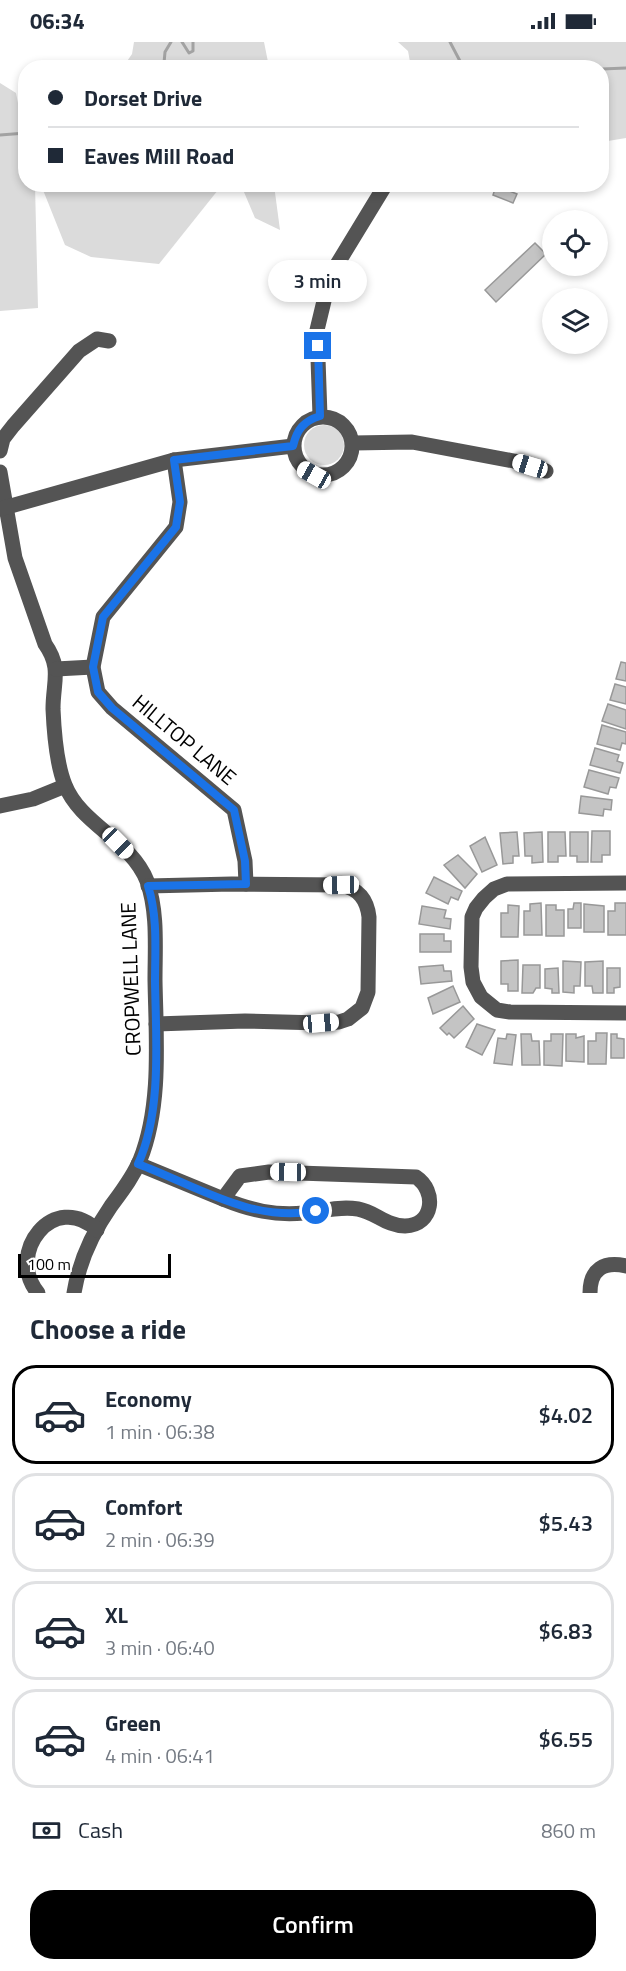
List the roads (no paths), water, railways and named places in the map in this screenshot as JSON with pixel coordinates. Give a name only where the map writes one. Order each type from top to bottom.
[{"type":"street","points":[[320,416],[317,330],[330,276],[381,192]]},
{"type":"street","points":[[0,451],[7,432],[79,351],[97,339],[109,341]]},
{"type":"street","points":[[320,416],[335,419],[347,429],[353,443],[346,465],[338,472],[327,476],[314,475],[303,468],[296,458],[293,446],[295,435],[301,426],[310,419],[320,416]]},
{"type":"street","points":[[353,443],[412,442],[514,461],[546,471]]},
{"type":"street","points":[[2,509],[174,460],[293,446]]},
{"type":"street","name":"HILLTOP LANE","points":[[174,460],[180,502],[176,527],[103,617],[93,667],[98,692],[112,708],[234,810],[245,861],[246,884]]},
{"type":"street","name":"CROPWELL LANE","points":[[0,472],[2,509],[18,568],[45,644],[53,655],[56,669],[53,709],[58,757],[65,786],[83,811],[129,854],[142,873],[148,886],[155,925],[156,1024],[152,1106],[145,1147],[138,1164],[97,1230],[83,1260],[74,1293]]},
{"type":"street","points":[[56,669],[93,667]]},
{"type":"street","points":[[0,806],[33,799],[65,786]]},
{"type":"street","points":[[626,883],[507,884],[494,889],[476,908],[472,917],[471,966],[473,982],[481,997],[497,1010],[524,1013],[626,1013]]},
{"type":"street","points":[[148,886],[341,885],[355,889],[361,894],[368,908],[369,917],[368,992],[362,1008],[348,1019],[321,1023],[245,1021],[156,1024]]},
{"type":"street","points":[[138,1164],[223,1199],[262,1212],[283,1214],[338,1208],[360,1209],[389,1223],[406,1226],[422,1219],[428,1212],[430,1204],[428,1188],[416,1177],[319,1173],[269,1172],[240,1176],[223,1199]]},
{"type":"street","points":[[38,1293],[27,1270],[30,1246],[38,1232],[51,1222],[66,1218],[85,1221],[97,1230]]},
{"type":"street","points":[[590,1293],[597,1270],[612,1263],[626,1266]]},
{"type":"waterway","points":[[164,60],[165,52],[171,42]]},
{"type":"waterway","points":[[182,42],[189,53],[193,51],[193,42]]},
{"type":"waterway","points":[[450,42],[459,60]]},
{"type":"waterway","points":[[609,69],[626,68]]},
{"type":"waterway","points":[[0,135],[18,134]]}]
